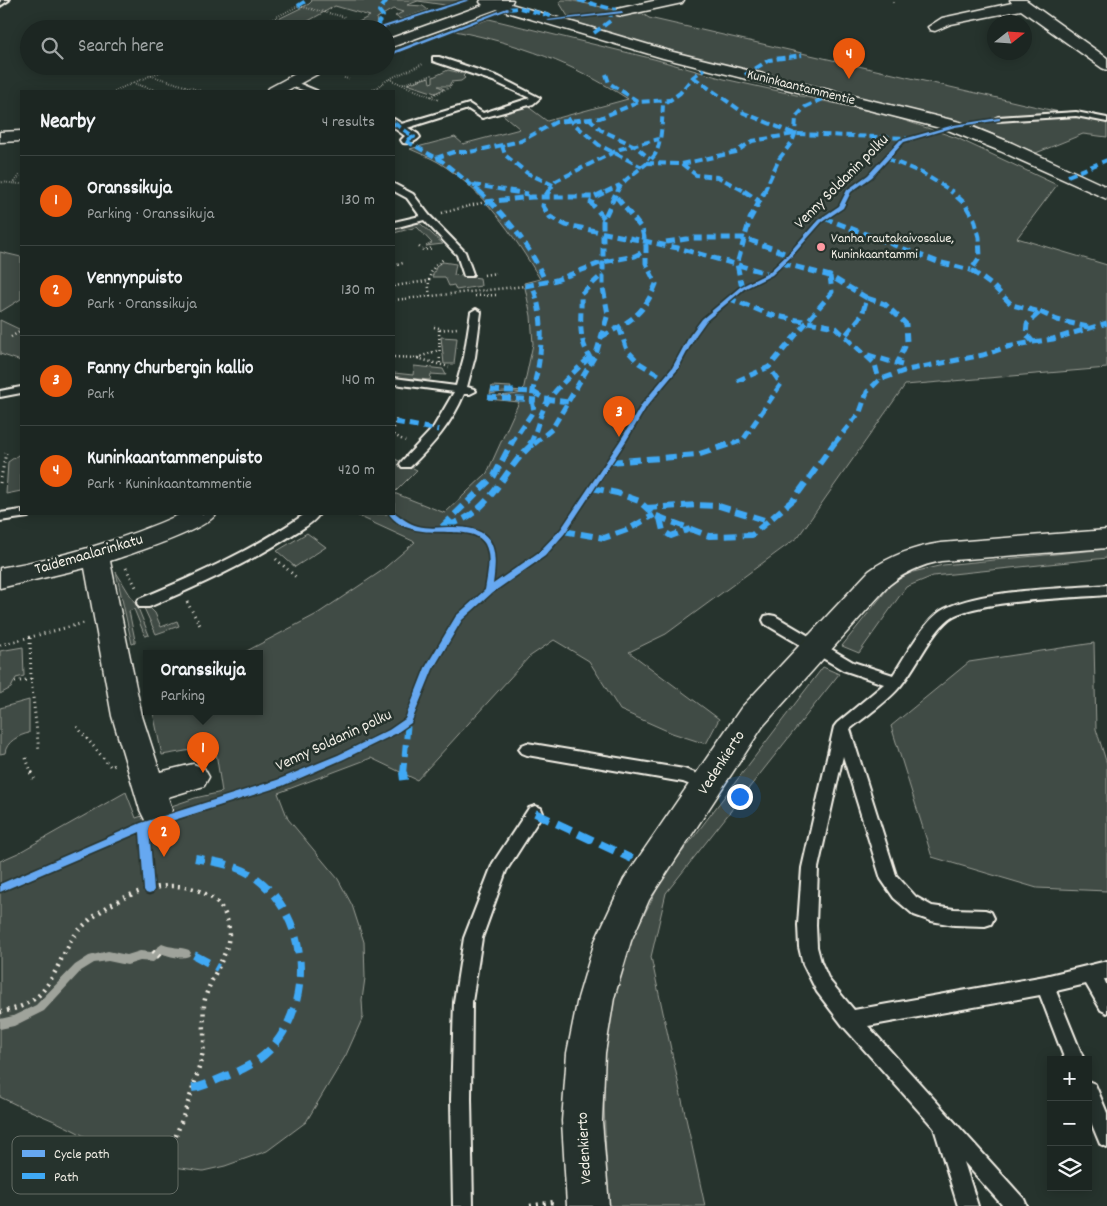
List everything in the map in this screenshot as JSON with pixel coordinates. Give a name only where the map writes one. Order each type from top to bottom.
[{"type":"street","points":[[622,12],[677,0]]},
{"type":"street","points":[[395,33],[497,2]]},
{"type":"street","points":[[395,42],[497,2]]},
{"type":"street","name":"Kuninkaantammentie","points":[[497,2],[668,55],[954,126],[1006,146],[1107,194]]},
{"type":"street","points":[[935,27],[947,22],[1020,3],[1107,66]]},
{"type":"street","points":[[301,88],[313,75]]},
{"type":"street","points":[[284,90],[301,88],[342,77]]},
{"type":"street","points":[[397,125],[414,137],[407,140]]},
{"type":"street","points":[[0,137],[20,136]]},
{"type":"street","points":[[0,143],[20,142]]},
{"type":"street","name":"Taidemaalarinkatu","points":[[0,578],[96,557],[136,543],[201,515]]},
{"type":"street","name":"Vedenkierto","points":[[576,1203],[586,1053],[596,998],[613,941],[636,890],[752,717],[879,578],[896,565],[917,556],[941,552],[1107,539]]},
{"type":"street","points":[[96,557],[127,716],[154,799],[193,777]]},
{"type":"lane","points":[[0,4],[6,0]]},
{"type":"lane","points":[[397,125],[469,106],[482,116],[530,102],[536,98],[496,79],[436,59]]},
{"type":"lane","points":[[998,119],[1076,114],[1107,120]]},
{"type":"lane","points":[[395,188],[410,196],[426,217],[462,254],[468,274]]},
{"type":"lane","points":[[395,225],[426,217]]},
{"type":"lane","points":[[406,464],[424,449],[466,391],[467,369],[476,312]]},
{"type":"lane","points":[[395,381],[466,391]]},
{"type":"lane","points":[[0,394],[20,390]]},
{"type":"lane","points":[[0,517],[20,514]]},
{"type":"lane","points":[[144,603],[179,589],[263,546],[312,515]]},
{"type":"lane","points":[[1017,1206],[850,1020],[823,986],[812,964],[807,925],[810,868],[842,727],[896,682],[932,629],[945,615],[964,606],[990,600],[1107,590]]},
{"type":"lane","points":[[770,620],[848,666],[896,682]]},
{"type":"lane","points":[[842,727],[889,878],[901,895],[916,908],[933,915],[986,918]]},
{"type":"lane","points":[[527,749],[684,776],[708,785]]},
{"type":"lane","points":[[463,1206],[461,1099],[463,1002],[473,938],[499,868],[535,813]]},
{"type":"lane","points":[[850,1020],[1045,985],[1099,972],[1107,1004]]},
{"type":"lane","points":[[1045,985],[1073,1056]]},
{"type":"lane","points":[[1092,1101],[1107,1137]]},
{"type":"lane","points":[[941,1121],[968,1206]]},
{"type":"path","points":[[271,20],[298,6],[345,17]]},
{"type":"path","points":[[372,90],[389,79],[436,59]]},
{"type":"path","points":[[116,90],[149,75],[198,90]]},
{"type":"path","points":[[342,77],[347,75]]},
{"type":"path","points":[[403,84],[422,77],[439,75]]},
{"type":"path","points":[[389,79],[458,109]]},
{"type":"path","points":[[431,96],[450,87],[452,82]]},
{"type":"path","points":[[132,83],[155,90]]},
{"type":"path","points":[[14,183],[20,175]]},
{"type":"path","points":[[0,182],[20,184]]},
{"type":"path","points":[[426,217],[486,202]]},
{"type":"path","points":[[430,296],[427,281],[436,264],[444,259],[462,254]]},
{"type":"path","points":[[395,266],[403,263]]},
{"type":"path","points":[[395,286],[427,281]]},
{"type":"path","points":[[395,300],[525,286]]},
{"type":"path","points":[[475,296],[497,295]]},
{"type":"path","points":[[434,327],[439,328],[439,330],[475,326]]},
{"type":"path","points":[[439,330],[440,366]]},
{"type":"path","points":[[8,336],[20,332]]},
{"type":"path","points":[[8,336],[20,342]]},
{"type":"path","points":[[417,358],[439,350]]},
{"type":"path","points":[[395,356],[417,358],[440,366],[467,369]]},
{"type":"path","points":[[395,425],[397,418]]},
{"type":"path","points":[[0,483],[3,455],[14,448]]},
{"type":"path","points":[[263,546],[297,578]]},
{"type":"path","points":[[126,568],[144,603]]},
{"type":"path","points":[[179,589],[202,626]]},
{"type":"path","points":[[0,645],[108,616]]},
{"type":"path","points":[[30,638],[31,680],[39,751]]},
{"type":"path","points":[[15,682],[31,680]]},
{"type":"path","points":[[77,727],[111,767]]},
{"type":"path","points":[[26,758],[34,779]]},
{"type":"path","points":[[148,881],[149,890]]},
{"type":"path","points":[[0,1012],[17,1008],[39,995],[53,976],[67,946],[93,918],[114,904],[138,893],[168,886],[182,886],[212,897],[225,913],[229,923],[231,939],[222,963],[210,984],[206,998],[202,1016],[204,1045],[202,1056],[175,1136]]},
{"type":"path","points":[[153,951],[160,957]]},
{"type":"path","points":[[530,1206],[576,1203]]},
{"type":"shaded area","points":[[463,0],[445,5],[418,1],[407,5],[423,6],[428,10],[401,19],[395,16],[403,12],[393,9],[377,20],[362,20],[370,16],[335,6],[310,20],[276,20],[312,1]]},
{"type":"shaded area","points":[[570,0],[633,14],[643,14],[649,18],[1107,123],[1107,137],[1083,134],[1036,153],[972,125],[727,66],[572,23],[559,2]]},
{"type":"shaded area","points":[[489,19],[654,59],[724,79],[891,116],[957,138],[1057,185],[1017,238],[1107,265],[1107,368],[905,385],[798,537],[666,634],[629,652],[719,719],[706,744],[672,733],[620,710],[589,661],[554,640],[529,657],[417,780],[371,758],[278,793],[288,819],[338,879],[352,905],[364,942],[363,1017],[346,1055],[306,1122],[267,1151],[225,1166],[203,1171],[178,1168],[178,1136],[84,1136],[0,1097],[0,861],[18,853],[126,792],[136,818],[195,798],[222,792],[215,746],[162,755],[154,715],[263,715],[263,650],[249,650],[317,614],[380,572],[415,542],[356,515],[395,515],[395,493],[445,513],[487,473],[519,402],[488,399],[489,397],[522,393],[490,394],[492,386],[511,387],[510,390],[523,391],[533,344],[531,316],[524,283],[540,279],[496,214],[469,185],[438,162],[410,149],[455,137],[463,144],[520,129],[501,113],[527,106],[547,121],[628,99],[587,75],[545,56],[502,42],[455,31]]},
{"type":"shaded area","points":[[448,70],[465,74],[463,76],[465,78],[461,81],[451,82],[449,86],[438,86],[444,89],[435,93],[407,84],[429,77],[430,83],[433,82],[433,77]]},
{"type":"shaded area","points":[[415,223],[421,224],[443,244],[426,246],[432,243],[417,227],[395,233],[395,228]]},
{"type":"shaded area","points":[[0,252],[20,257],[20,300],[0,312]]},
{"type":"shaded area","points":[[443,262],[456,264],[454,275],[480,278],[481,286],[456,290],[454,285],[449,286],[445,277],[432,277],[437,265]]},
{"type":"shaded area","points":[[0,320],[20,330],[20,361],[0,354]]},
{"type":"shaded area","points":[[441,337],[457,338],[454,364],[444,364]]},
{"type":"shaded area","points":[[414,366],[443,369],[446,375],[431,374],[430,380],[395,377],[395,373],[413,375]]},
{"type":"shaded area","points":[[20,454],[20,491],[6,494],[8,462]]},
{"type":"shaded area","points":[[395,459],[417,470],[395,490]]},
{"type":"shaded area","points":[[307,533],[326,547],[295,567],[277,551]]},
{"type":"shaded area","points":[[1107,549],[1107,558],[933,576],[906,587],[859,653],[842,646],[889,587],[899,578],[913,572],[943,565]]},
{"type":"shaded area","points":[[116,572],[138,608],[149,635],[145,636],[134,609],[129,611],[135,640],[135,643],[132,644]]},
{"type":"shaded area","points":[[149,607],[155,613],[161,627],[177,621],[179,626],[156,634],[144,608]]},
{"type":"shaded area","points":[[1094,643],[1096,729],[1107,764],[1107,891],[1037,888],[932,857],[891,726],[969,662]]},
{"type":"shaded area","points":[[23,647],[24,676],[16,678],[11,688],[0,694],[0,651]]},
{"type":"shaded area","points":[[823,667],[839,674],[666,893],[651,957],[705,1206],[608,1206],[603,1080],[605,1034],[613,996],[629,944],[664,876]]},
{"type":"shaded area","points":[[29,700],[29,733],[21,735],[14,740],[8,746],[5,753],[0,754],[0,708]]},
{"type":"waterway","points":[[0,1024],[14,1021],[40,1008],[78,968],[92,959],[108,956],[127,960],[140,956],[153,957],[162,949],[170,952],[186,953]]},
{"type":"marked path","points":[[298,6],[307,0]]},
{"type":"marked path","points":[[380,20],[383,16],[379,11],[387,0]]},
{"type":"marked path","points":[[578,0],[616,10]]},
{"type":"marked path","points":[[508,9],[520,8],[554,17]]},
{"type":"marked path","points":[[594,33],[610,21],[611,13]]},
{"type":"marked path","points":[[745,75],[769,60],[802,55]]},
{"type":"marked path","points":[[447,525],[461,522],[494,494],[524,451],[552,429],[596,354],[608,314],[603,288],[603,221],[620,185],[655,155],[662,128],[663,105],[680,93],[693,77],[704,69]]},
{"type":"marked path","points":[[606,74],[609,83],[639,102]]},
{"type":"marked path","points":[[693,77],[744,113],[795,134],[907,138]]},
{"type":"marked path","points":[[742,288],[737,264],[750,219],[779,159],[792,142],[795,134],[796,117],[805,107],[823,99]]},
{"type":"marked path","points":[[436,158],[454,152],[470,152],[521,141],[556,122],[600,118],[639,102],[670,100]]},
{"type":"marked path","points":[[567,118],[586,136],[599,145],[642,167]]},
{"type":"marked path","points":[[589,118],[601,130],[635,146],[650,159]]},
{"type":"marked path","points":[[395,124],[414,137],[407,140]]},
{"type":"marked path","points":[[682,164],[736,152],[752,141],[794,134]]},
{"type":"marked path","points":[[659,139],[620,149],[556,181],[545,197],[543,206],[550,217],[566,225],[678,248],[770,274]]},
{"type":"marked path","points":[[406,141],[442,161],[488,199],[517,232],[529,249],[546,283]]},
{"type":"marked path","points":[[502,145],[505,155],[527,173],[553,185]]},
{"type":"marked path","points":[[592,488],[617,493],[639,501],[654,515],[709,536],[752,535],[794,499],[824,456],[860,412],[867,392],[879,380],[907,370],[983,355],[1007,347],[1033,342],[1026,334],[1027,324],[1040,312],[1012,305],[993,286],[971,270],[980,257],[979,237],[974,219],[965,204],[953,192],[938,182],[886,158]]},
{"type":"marked path","points":[[1068,176],[1107,160]]},
{"type":"marked path","points":[[646,163],[682,164],[696,175],[718,177],[736,185],[759,201]]},
{"type":"marked path","points":[[473,185],[528,194]]},
{"type":"marked path","points":[[604,218],[591,203],[594,197],[620,185]]},
{"type":"marked path","points":[[601,337],[629,322],[648,303],[656,284],[646,263],[646,246],[642,229],[615,195]]},
{"type":"marked path","points":[[485,202],[532,197],[594,197]]},
{"type":"marked path","points":[[824,218],[938,262],[971,270]]},
{"type":"marked path","points":[[666,242],[693,238],[744,238],[790,255]]},
{"type":"marked path","points":[[525,286],[556,280],[603,262],[635,256],[646,250]]},
{"type":"marked path","points":[[782,263],[830,276],[867,298],[862,315],[845,336]]},
{"type":"marked path","points":[[592,361],[582,343],[580,335],[581,294],[603,274]]},
{"type":"marked path","points":[[737,381],[769,367],[832,292],[830,276]]},
{"type":"marked path","points":[[442,527],[494,476],[511,443],[534,410],[531,401],[535,384],[534,378],[539,363],[541,333],[539,301],[532,285]]},
{"type":"marked path","points":[[728,298],[771,315],[835,327],[875,364],[879,380]]},
{"type":"marked path","points":[[867,298],[885,304],[906,324],[907,342],[897,364]]},
{"type":"marked path","points":[[1040,312],[1057,320],[1088,327]]},
{"type":"marked path","points":[[1033,342],[1053,339],[1107,323]]},
{"type":"marked path","points":[[619,327],[627,350],[639,363],[667,380]]},
{"type":"marked path","points":[[530,444],[538,428],[543,409],[566,380],[593,354]]},
{"type":"marked path","points":[[868,355],[902,365]]},
{"type":"marked path","points":[[610,462],[697,455],[743,440],[781,384],[769,367]]},
{"type":"marked path","points":[[491,390],[533,392],[545,399],[568,402]]},
{"type":"marked path","points":[[488,397],[536,400]]},
{"type":"marked path","points":[[395,422],[439,430]]},
{"type":"marked path","points":[[646,508],[697,505],[719,506],[767,521]]},
{"type":"marked path","points":[[563,531],[604,538],[627,530],[654,515]]},
{"type":"marked path","points":[[660,518],[663,531],[671,536],[690,529]]},
{"type":"marked path","points":[[404,780],[403,771],[408,721]]},
{"type":"marked path","points":[[535,813],[632,859]]},
{"type":"marked path","points":[[192,1088],[201,1087],[248,1067],[274,1045],[289,1022],[297,997],[300,970],[298,943],[290,918],[276,896],[256,878],[242,870],[195,858]]},
{"type":"marked path","points":[[194,955],[218,968]]},
{"type":"cycle path","points":[[395,23],[468,0]]},
{"type":"cycle path","points":[[395,53],[508,9]]},
{"type":"cycle path","points":[[549,20],[622,12]]},
{"type":"cycle path","name":"Venny Soldanin polku","points":[[0,888],[144,826],[279,783],[341,757],[392,732],[408,721],[429,668],[459,618],[489,591],[542,554],[563,531],[623,441],[644,405],[675,369],[693,335],[704,320],[742,288],[770,274],[790,255],[820,221],[841,207],[849,191],[870,176],[902,141],[954,126],[998,119]]},
{"type":"cycle path","points":[[393,515],[416,528],[426,530],[465,530],[482,536],[488,543],[491,553],[492,567],[489,591]]},
{"type":"cycle path","points":[[144,826],[149,890]]},
{"type":"place","name":"Kuninkaantammenpuisto","points":[[849,79]]},
{"type":"place","name":"Vanha rautakaivosalue, Kuninkaantammi","points":[[821,247]]},
{"type":"place","name":"Fanny Churbergin kallio","points":[[619,437]]},
{"type":"place","name":"Oranssikuja","points":[[203,773]]},
{"type":"place","name":"Vennynpuisto","points":[[164,857]]}]
